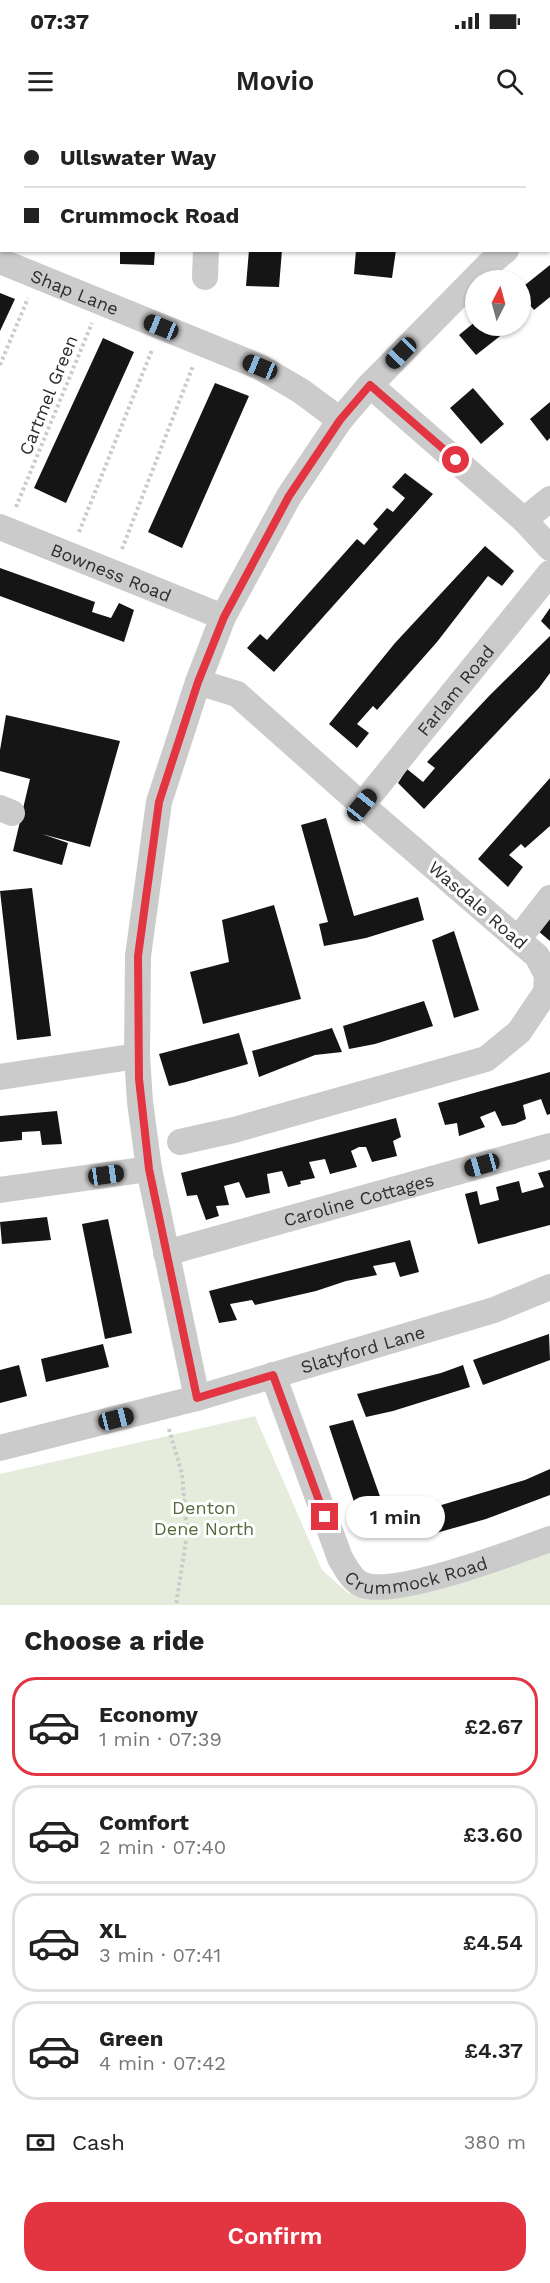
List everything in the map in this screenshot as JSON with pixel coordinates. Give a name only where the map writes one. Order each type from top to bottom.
[{"type":"street","points":[[205,277],[206,252]]},
{"type":"street","points":[[197,1398],[149,1169],[140,1102],[137,1056],[138,956],[159,802],[198,682],[224,617],[289,496],[340,420],[489,255]]},
{"type":"street","name":"Shap Lane","points":[[0,261],[260,367],[301,391],[340,420]]},
{"type":"street","points":[[370,385],[524,519],[550,548]]},
{"type":"street","points":[[524,519],[550,499]]},
{"type":"street","name":"Bowness Road","points":[[3,529],[224,617]]},
{"type":"street","name":"Farlam Road","points":[[362,805],[550,573]]},
{"type":"street","name":"Wasdale Road","points":[[180,1142],[234,1130],[486,1059],[519,1032],[548,992],[547,975],[537,956],[518,939],[237,694],[198,682]]},
{"type":"street","points":[[518,939],[550,898]]},
{"type":"street","points":[[0,1077],[137,1056]]},
{"type":"street","name":"Caroline Cottages","points":[[166,1253],[550,1146]]},
{"type":"street","points":[[0,1190],[149,1169]]},
{"type":"street","name":"Slatyford Lane","points":[[0,1448],[197,1398],[494,1310],[550,1287]]},
{"type":"street","name":"Crummock Road","points":[[273,1375],[340,1558],[349,1573],[362,1585],[379,1588],[398,1586],[502,1557],[550,1539]]},
{"type":"path","points":[[0,365],[37,275]]},
{"type":"path","name":"Cartmel Green","points":[[3,529],[101,303]]},
{"type":"path","points":[[70,555],[161,327]]},
{"type":"path","points":[[113,572],[202,343]]},
{"type":"path","points":[[162,1408],[182,1474],[187,1534],[176,1605]]},
{"type":"green space","name":"Denton Dene North","points":[[255,1416],[322,1570],[348,1593],[392,1599],[506,1566],[550,1550],[550,1605],[0,1605],[0,1474]]},
{"type":"building","points":[[120,252],[155,252],[154,265],[120,264]]},
{"type":"building","points":[[249,252],[282,252],[279,287],[246,286]]},
{"type":"building","points":[[356,252],[396,252],[392,278],[354,274]]},
{"type":"building","points":[[550,265],[550,297],[534,310],[531,306],[531,280]]},
{"type":"building","points":[[0,293],[15,299],[0,331]]},
{"type":"building","points":[[465,330],[465,336],[500,336],[476,355],[459,335]]},
{"type":"building","points":[[103,338],[134,352],[66,503],[34,488]]},
{"type":"building","points":[[215,383],[249,396],[182,548],[148,532]]},
{"type":"building","points":[[473,388],[504,424],[481,444],[450,408]]},
{"type":"building","points":[[550,402],[550,438],[547,441],[530,419]]},
{"type":"building","points":[[405,473],[433,494],[274,672],[247,648],[260,634],[267,640],[357,539],[364,545],[378,529],[373,524],[387,508],[393,512],[405,498],[392,487]]},
{"type":"building","points":[[485,546],[514,571],[502,586],[488,576],[437,642],[377,710],[373,706],[357,724],[369,733],[357,748],[329,724],[395,643]]},
{"type":"building","points":[[0,568],[95,602],[92,612],[111,618],[119,603],[134,610],[124,642],[0,596]]},
{"type":"building","points":[[550,608],[550,630],[541,621]]},
{"type":"building","points":[[550,636],[550,673],[539,688],[424,809],[398,783],[407,769],[423,782],[435,768],[427,762]]},
{"type":"building","points":[[6,715],[120,741],[90,847],[42,834],[68,843],[62,865],[13,851],[30,779],[0,771],[0,750]]},
{"type":"building","points":[[550,778],[550,826],[525,848],[521,844],[509,855],[523,867],[508,887],[478,859]]},
{"type":"building","points":[[326,818],[354,916],[418,897],[424,920],[366,938],[324,946],[319,924],[328,922],[301,825]]},
{"type":"building","points":[[32,888],[51,1036],[17,1040],[0,891]]},
{"type":"building","points":[[274,905],[301,999],[203,1024],[190,972],[229,962],[222,920]]},
{"type":"building","points":[[550,918],[550,941],[538,931]]},
{"type":"building","points":[[454,931],[479,1010],[454,1018],[432,940]]},
{"type":"building","points":[[424,1001],[433,1026],[375,1044],[349,1049],[343,1026]]},
{"type":"building","points":[[332,1028],[342,1052],[315,1055],[259,1077],[252,1051]]},
{"type":"building","points":[[239,1033],[248,1064],[169,1086],[159,1054]]},
{"type":"building","points":[[550,1072],[550,1114],[547,1115],[541,1099],[523,1105],[526,1119],[515,1124],[502,1126],[495,1111],[480,1117],[485,1127],[459,1136],[457,1123],[445,1125],[438,1103]]},
{"type":"building","points":[[57,1111],[62,1144],[42,1145],[40,1131],[22,1132],[22,1140],[0,1142],[0,1116]]},
{"type":"building","points":[[396,1118],[401,1137],[393,1141],[397,1156],[372,1162],[366,1147],[359,1147],[351,1151],[357,1167],[330,1174],[325,1159],[309,1162],[315,1178],[300,1181],[301,1184],[288,1187],[282,1171],[267,1174],[270,1193],[246,1198],[239,1182],[224,1186],[229,1205],[216,1206],[219,1216],[206,1220],[197,1195],[187,1196],[181,1173]]},
{"type":"building","points":[[550,1170],[550,1225],[478,1244],[465,1194],[477,1191],[480,1205],[499,1200],[496,1187],[519,1181],[522,1193],[544,1187],[538,1173]]},
{"type":"building","points":[[47,1217],[51,1240],[2,1244],[0,1222]]},
{"type":"building","points":[[108,1219],[132,1333],[105,1339],[82,1224]]},
{"type":"building","points":[[410,1240],[419,1272],[400,1277],[395,1262],[373,1266],[377,1275],[255,1305],[252,1300],[230,1304],[237,1320],[219,1323],[209,1291]]},
{"type":"building","points":[[549,1334],[550,1360],[483,1385],[473,1360]]},
{"type":"building","points":[[103,1344],[109,1367],[46,1382],[41,1359]]},
{"type":"building","points":[[19,1365],[27,1396],[0,1403],[0,1370]]},
{"type":"building","points":[[463,1365],[470,1387],[366,1417],[357,1394],[441,1373]]},
{"type":"building","points":[[353,1420],[389,1522],[363,1529],[329,1426]]},
{"type":"building","points":[[550,1469],[550,1495],[486,1519],[436,1533],[428,1509],[525,1480]]},
{"type":"route","points":[[325,1517],[273,1375],[197,1398],[149,1169],[140,1102],[137,1056],[138,956],[159,802],[198,682],[224,617],[289,496],[340,420],[370,385],[456,460]]}]
